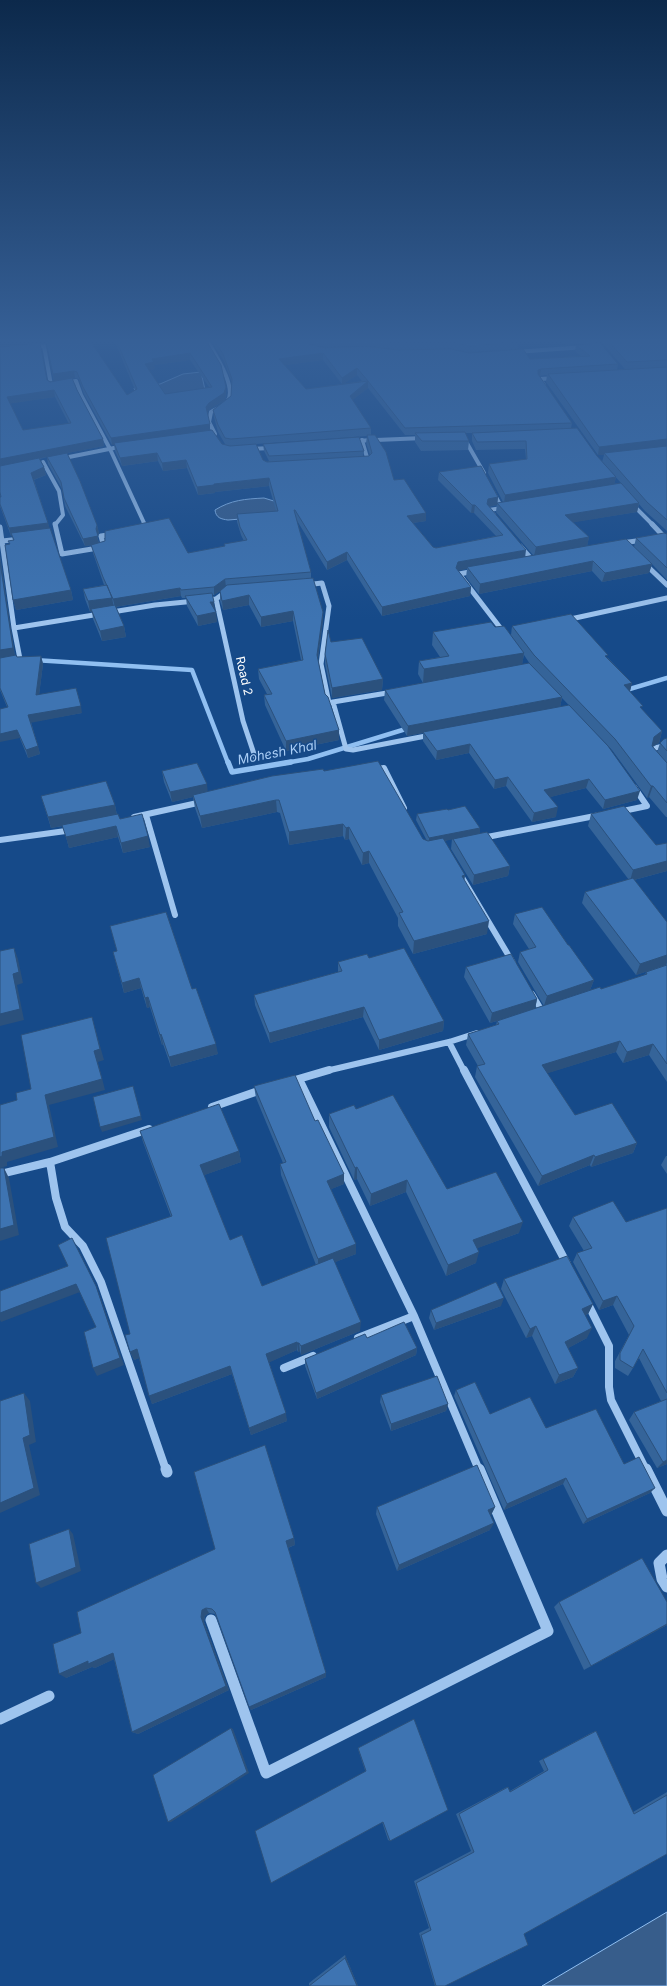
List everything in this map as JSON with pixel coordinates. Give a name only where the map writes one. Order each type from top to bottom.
[{"type":"street","points":[[102,435],[146,528],[135,531]]},
{"type":"street","points":[[199,436],[210,435]]},
{"type":"street","points":[[215,435],[218,439]]},
{"type":"street","points":[[458,438],[474,437]]},
{"type":"street","points":[[346,442],[362,440],[434,438]]},
{"type":"street","points":[[466,438],[487,480]]},
{"type":"street","points":[[360,461],[368,461],[362,440]]},
{"type":"street","points":[[55,460],[118,447]]},
{"type":"street","points":[[245,450],[275,448]]},
{"type":"street","points":[[259,449],[261,454]]},
{"type":"street","points":[[37,463],[49,461]]},
{"type":"street","points":[[43,462],[59,491],[63,515],[55,525],[62,554],[104,547],[101,536],[121,533]]},
{"type":"street","points":[[491,487],[502,508]]},
{"type":"street","points":[[628,500],[666,538]]},
{"type":"street","points":[[499,521],[489,510],[510,506]]},
{"type":"street","points":[[0,527],[14,628],[20,659],[0,662]]},
{"type":"street","points":[[49,535],[57,534]]},
{"type":"street","points":[[2,541],[26,538]]},
{"type":"street","points":[[657,538],[666,538]]},
{"type":"street","points":[[617,544],[650,539]]},
{"type":"street","points":[[624,543],[629,548]]},
{"type":"street","points":[[518,544],[533,561]]},
{"type":"street","points":[[526,562],[540,559]]},
{"type":"street","points":[[640,559],[667,585]]},
{"type":"street","points":[[481,570],[459,574],[508,640]]},
{"type":"street","points":[[300,585],[322,583],[329,606],[320,664],[330,703],[396,692]]},
{"type":"street","points":[[14,628],[155,605],[216,599],[226,591],[233,591]]},
{"type":"street","points":[[559,622],[667,598]]},
{"type":"street","name":"Road 2","points":[[216,599],[243,721],[255,757]]},
{"type":"street","points":[[504,634],[512,632]]},
{"type":"street","points":[[333,702],[346,749],[353,750],[438,734]]},
{"type":"street","points":[[657,762],[652,756],[652,752],[655,748],[667,745]]},
{"type":"street","points":[[368,770],[384,768],[408,816]]},
{"type":"street","points":[[475,840],[647,806],[630,782]]},
{"type":"street","points":[[124,819],[208,800]]},
{"type":"street","points":[[146,815],[175,915]]},
{"type":"street","points":[[0,840],[83,828]]},
{"type":"street","points":[[456,866],[518,971]]},
{"type":"street","points":[[526,984],[542,1011]]},
{"type":"street","points":[[285,1083],[335,1068],[449,1042],[485,1030]]},
{"type":"street","points":[[449,1042],[571,1272]]},
{"type":"street","points":[[211,1620],[266,1773],[548,1631],[414,1316],[299,1079]]},
{"type":"street","points":[[206,1109],[228,1100],[271,1087]]},
{"type":"street","points":[[0,1174],[50,1162],[155,1127]]},
{"type":"street","points":[[50,1162],[56,1198],[65,1227],[83,1246],[101,1282],[142,1399],[157,1447],[167,1472]]},
{"type":"street","points":[[582,1293],[609,1346],[609,1387],[612,1400],[667,1511]]},
{"type":"street","points":[[349,1342],[414,1316]]},
{"type":"street","points":[[284,1368],[320,1354]]},
{"type":"street","points":[[667,1554],[659,1563],[662,1579],[667,1587]]},
{"type":"street","points":[[0,1719],[49,1696]]},
{"type":"water","points":[[264,498],[277,502],[280,516],[228,520],[219,518],[216,515],[215,510],[233,502]]},
{"type":"water","points":[[667,1912],[667,1986],[542,1986]]},
{"type":"building","points":[[0,435],[101,435],[103,439],[0,459]]},
{"type":"building","points":[[109,435],[134,435],[111,438]]},
{"type":"building","points":[[177,435],[215,435],[222,444],[230,446],[256,444],[263,460],[267,462],[369,456],[372,453],[367,435],[375,435],[386,452],[394,480],[404,479],[426,513],[407,516],[433,547],[436,548],[503,535],[475,505],[472,505],[439,472],[481,466],[498,497],[488,499],[487,504],[526,550],[458,562],[456,568],[471,587],[382,607],[347,552],[327,562],[294,510],[311,572],[225,579],[214,587],[181,590],[180,588],[113,599],[91,545],[105,541],[105,531],[169,518],[188,553],[247,540],[240,527],[237,514],[278,511],[269,478],[197,487],[186,460],[162,463],[157,453],[120,458],[114,443]]},
{"type":"building","points":[[223,435],[286,435],[231,439],[225,438]]},
{"type":"building","points":[[416,435],[466,435],[469,441],[422,441]]},
{"type":"building","points":[[473,435],[582,435],[597,456],[616,477],[505,495],[489,464],[527,459],[526,441],[477,442]]},
{"type":"building","points":[[590,435],[667,435],[667,439],[599,447]]},
{"type":"building","points":[[359,437],[364,451],[269,456],[263,444]]},
{"type":"building","points":[[667,446],[667,520],[647,502],[604,453]]},
{"type":"building","points":[[67,453],[80,481],[97,525],[96,529],[98,536],[83,539],[64,498],[61,482],[47,457]]},
{"type":"building","points":[[39,458],[44,467],[31,473],[48,523],[9,528],[0,504],[0,466]]},
{"type":"building","points":[[621,483],[639,503],[565,515],[589,537],[536,547],[497,503]]},
{"type":"building","points":[[50,528],[71,590],[13,600],[5,545],[10,544],[8,541],[14,540],[11,533]]},
{"type":"building","points":[[664,533],[667,534],[667,568],[636,538]]},
{"type":"building","points":[[626,539],[652,564],[605,573],[593,561],[480,584],[467,567]]},
{"type":"building","points":[[0,562],[13,648],[0,650]]},
{"type":"building","points":[[313,578],[323,612],[317,655],[325,694],[328,697],[339,730],[286,741],[264,695],[272,694],[258,669],[303,660],[293,611],[261,617],[249,595],[222,601],[220,591],[227,585]]},
{"type":"building","points":[[107,585],[112,598],[88,601],[83,589]]},
{"type":"building","points":[[212,593],[214,602],[210,602],[216,612],[197,616],[185,596]]},
{"type":"building","points":[[115,605],[124,626],[100,631],[91,609]]},
{"type":"building","points":[[571,614],[608,655],[605,656],[632,683],[624,685],[643,706],[640,707],[662,731],[654,737],[652,746],[667,763],[667,803],[653,786],[651,786],[615,739],[534,655],[512,626]]},
{"type":"building","points":[[491,622],[495,627],[504,626],[524,653],[424,669],[419,661],[449,656],[433,632]]},
{"type":"building","points":[[328,630],[331,642],[362,638],[383,679],[332,688],[325,654]]},
{"type":"building","points":[[16,655],[17,657],[41,656],[36,695],[76,688],[81,706],[28,715],[38,746],[26,750],[17,730],[0,734],[0,709],[8,707],[0,688],[0,658]]},
{"type":"building","points":[[529,663],[562,697],[408,726],[385,690]]},
{"type":"building","points":[[569,705],[608,746],[640,791],[605,800],[589,779],[544,790],[558,807],[534,813],[508,777],[495,780],[470,744],[437,751],[423,732]]},
{"type":"building","points":[[667,738],[667,751],[660,743]]},
{"type":"building","points":[[378,761],[423,839],[428,841],[443,838],[465,875],[462,876],[489,921],[414,941],[399,913],[403,912],[369,851],[363,853],[349,827],[346,828],[343,824],[289,832],[279,800],[200,816],[193,795],[272,776],[323,769],[324,771]]},
{"type":"building","points":[[197,763],[207,784],[170,792],[162,771]]},
{"type":"building","points":[[106,781],[115,805],[48,817],[41,796]]},
{"type":"building","points":[[465,806],[480,828],[429,838],[417,814],[448,810]]},
{"type":"building","points":[[624,806],[656,845],[667,843],[667,861],[633,870],[591,814]]},
{"type":"building","points":[[118,814],[120,819],[142,814],[148,836],[121,843],[116,826],[66,837],[62,825]]},
{"type":"building","points":[[487,832],[510,866],[474,875],[453,839]]},
{"type":"building","points":[[633,878],[667,922],[667,955],[640,964],[585,892]]},
{"type":"building","points":[[542,907],[594,980],[547,996],[520,952],[536,947],[515,914]]},
{"type":"building","points":[[166,912],[192,989],[196,988],[216,1044],[169,1057],[161,1034],[160,1035],[148,997],[145,998],[139,978],[122,983],[113,952],[117,951],[110,926]]},
{"type":"building","points":[[14,948],[19,972],[13,974],[20,1009],[0,1014],[0,951]]},
{"type":"building","points":[[404,948],[444,1021],[379,1040],[364,1007],[269,1033],[254,995],[342,971],[338,962],[367,954],[369,958]]},
{"type":"building","points":[[511,954],[537,999],[492,1013],[466,967]]},
{"type":"building","points":[[667,965],[667,1064],[653,1044],[627,1052],[620,1041],[542,1065],[575,1115],[612,1103],[637,1143],[595,1157],[594,1155],[542,1176],[477,1066],[485,1064],[468,1034],[499,1024],[497,1021],[600,987],[601,989],[647,974],[646,972]]},
{"type":"building","points":[[92,1017],[100,1049],[94,1051],[102,1079],[45,1095],[54,1137],[2,1152],[2,1156],[0,1157],[0,1105],[17,1100],[16,1093],[31,1089],[21,1035]]},
{"type":"building","points":[[295,1075],[315,1121],[318,1120],[344,1174],[327,1181],[356,1244],[318,1259],[280,1164],[286,1162],[254,1086]]},
{"type":"building","points":[[133,1086],[141,1116],[100,1127],[93,1097]]},
{"type":"building","points":[[393,1095],[447,1189],[496,1172],[523,1222],[473,1240],[479,1252],[448,1265],[407,1180],[371,1194],[357,1167],[355,1168],[329,1114],[354,1105],[356,1109]]},
{"type":"building","points":[[219,1104],[239,1151],[200,1165],[230,1240],[242,1235],[262,1286],[333,1258],[361,1322],[301,1346],[297,1342],[266,1354],[286,1413],[249,1428],[230,1366],[149,1396],[137,1349],[130,1352],[125,1335],[130,1334],[106,1238],[172,1216],[140,1131]]},
{"type":"building","points":[[0,1168],[4,1168],[14,1225],[0,1229]]},
{"type":"building","points":[[613,1201],[626,1222],[667,1208],[667,1393],[643,1349],[633,1368],[620,1360],[620,1353],[634,1326],[617,1296],[603,1301],[577,1253],[592,1248],[573,1217]]},
{"type":"building","points":[[72,1238],[96,1286],[120,1358],[93,1368],[84,1332],[96,1327],[76,1284],[0,1313],[0,1291],[68,1266],[58,1245]]},
{"type":"building","points":[[567,1256],[593,1304],[582,1309],[592,1328],[565,1342],[578,1368],[559,1375],[536,1326],[530,1329],[504,1279]]},
{"type":"building","points":[[496,1282],[504,1298],[436,1323],[431,1310]]},
{"type":"building","points":[[404,1322],[417,1348],[316,1393],[305,1359],[365,1334],[367,1338]]},
{"type":"building","points":[[437,1376],[448,1404],[391,1424],[381,1395]]},
{"type":"building","points":[[475,1382],[490,1414],[530,1397],[546,1428],[596,1409],[624,1464],[639,1457],[655,1488],[587,1519],[566,1478],[507,1504],[456,1390]]},
{"type":"building","points":[[24,1393],[30,1435],[23,1438],[34,1488],[0,1503],[0,1401]]},
{"type":"building","points":[[667,1399],[667,1460],[663,1462],[634,1412]]},
{"type":"building","points":[[265,1445],[294,1538],[286,1541],[326,1673],[249,1707],[215,1612],[212,1609],[206,1608],[202,1610],[201,1617],[226,1686],[132,1732],[113,1653],[88,1664],[88,1661],[59,1674],[53,1644],[81,1633],[77,1612],[215,1549],[194,1472]]},
{"type":"building","points":[[477,1465],[495,1507],[488,1510],[494,1523],[399,1565],[377,1507]]},
{"type":"building","points":[[69,1529],[76,1567],[36,1583],[29,1544]]},
{"type":"building","points":[[642,1558],[667,1602],[667,1624],[591,1666],[559,1602]]},
{"type":"building","points":[[414,1719],[448,1810],[390,1841],[383,1822],[271,1883],[255,1831],[366,1771],[358,1748]]},
{"type":"building","points":[[231,1728],[247,1772],[168,1822],[153,1775]]},
{"type":"building","points":[[596,1731],[634,1814],[667,1795],[667,1854],[524,1934],[528,1945],[445,1986],[436,1986],[421,1935],[431,1930],[416,1883],[474,1852],[459,1814],[508,1787],[510,1792],[548,1770],[543,1759]]},
{"type":"building","points":[[345,1958],[357,1986],[309,1986]]},
{"type":"waterway","name":"Mohesh Khal","points":[[34,660],[192,670],[228,763]]},
{"type":"waterway","name":"Mohesh Khal","points":[[623,691],[667,678]]},
{"type":"waterway","name":"Mohesh Khal","points":[[285,763],[308,759],[409,728]]},
{"type":"waterway","name":"Mohesh Khal","points":[[228,762],[232,772],[291,762]]}]
